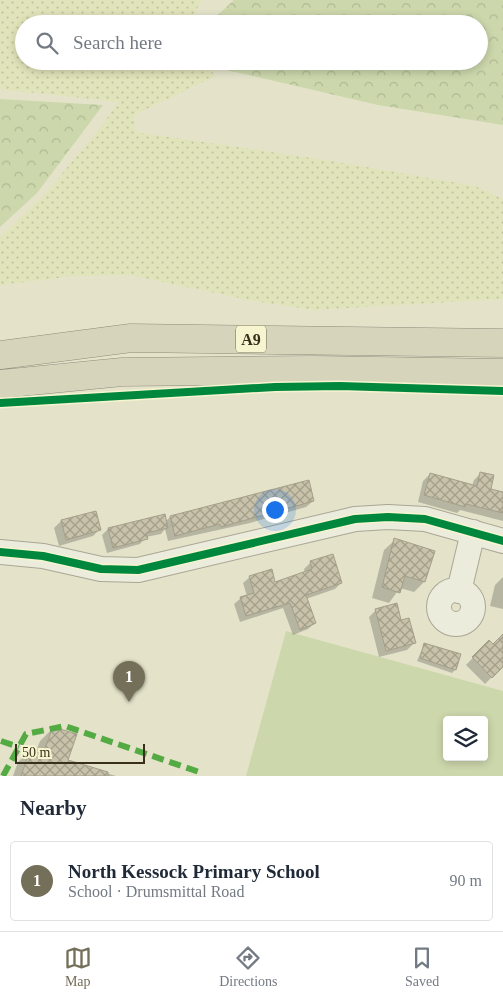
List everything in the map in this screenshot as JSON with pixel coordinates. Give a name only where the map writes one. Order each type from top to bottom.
[{"type":"highway","name":"A9","points":[[0,355],[131,338],[503,344]]},
{"type":"highway","name":"A9","points":[[0,384],[122,372],[314,370],[503,373]]},
{"type":"street","points":[[0,552],[44,556],[101,569],[138,570],[355,519],[388,517],[425,519],[503,541]]},
{"type":"street","points":[[460,591],[473,532]]},
{"type":"green space","points":[[0,0],[201,0],[194,15],[15,15],[15,70],[211,70],[215,76],[134,115],[135,132],[332,161],[475,186],[503,199],[503,299],[314,310],[254,301],[129,275],[74,276],[0,285],[0,237],[44,195],[102,126],[118,102],[0,89]]},
{"type":"green space","points":[[234,0],[503,0],[503,125],[378,105],[227,70],[488,70],[488,15],[218,15]]},
{"type":"green space","points":[[0,99],[103,105],[37,193],[0,227]]},
{"type":"green space","points":[[286,631],[503,691],[503,776],[246,776]]},
{"type":"building","points":[[480,472],[494,475],[491,489],[503,492],[503,513],[466,504],[465,507],[424,495],[430,473],[477,486]]},
{"type":"building","points":[[309,480],[314,501],[221,527],[220,524],[175,536],[170,516]]},
{"type":"building","points":[[96,511],[101,530],[66,540],[61,520]]},
{"type":"building","points":[[165,514],[168,528],[146,533],[148,539],[113,548],[108,528]]},
{"type":"building","points":[[394,538],[435,551],[425,582],[405,576],[400,593],[382,587]]},
{"type":"building","points":[[333,554],[342,583],[306,595],[316,623],[300,630],[290,603],[246,616],[240,597],[254,593],[249,576],[272,569],[275,582],[312,569],[310,561]]},
{"type":"building","points":[[397,603],[401,620],[409,618],[416,643],[386,651],[375,609]]},
{"type":"building","points":[[503,634],[503,667],[492,678],[472,657],[489,640],[493,644]]},
{"type":"building","points":[[424,643],[461,654],[456,670],[420,658]]},
{"type":"building","points":[[53,727],[77,734],[68,760],[108,772],[108,776],[21,776],[31,747],[43,753]]},
{"type":"marked path","points":[[3,776],[26,734],[65,726],[202,773]]},
{"type":"marked path","points":[[1,741],[19,747]]},
{"type":"cycle path","points":[[0,403],[275,387],[340,386],[503,391]]},
{"type":"cycle path","points":[[0,552],[43,556],[101,569],[138,570],[355,519],[388,517],[425,519],[503,541]]},
{"type":"place","name":"North Kessock Primary School","points":[[129,702]]}]
